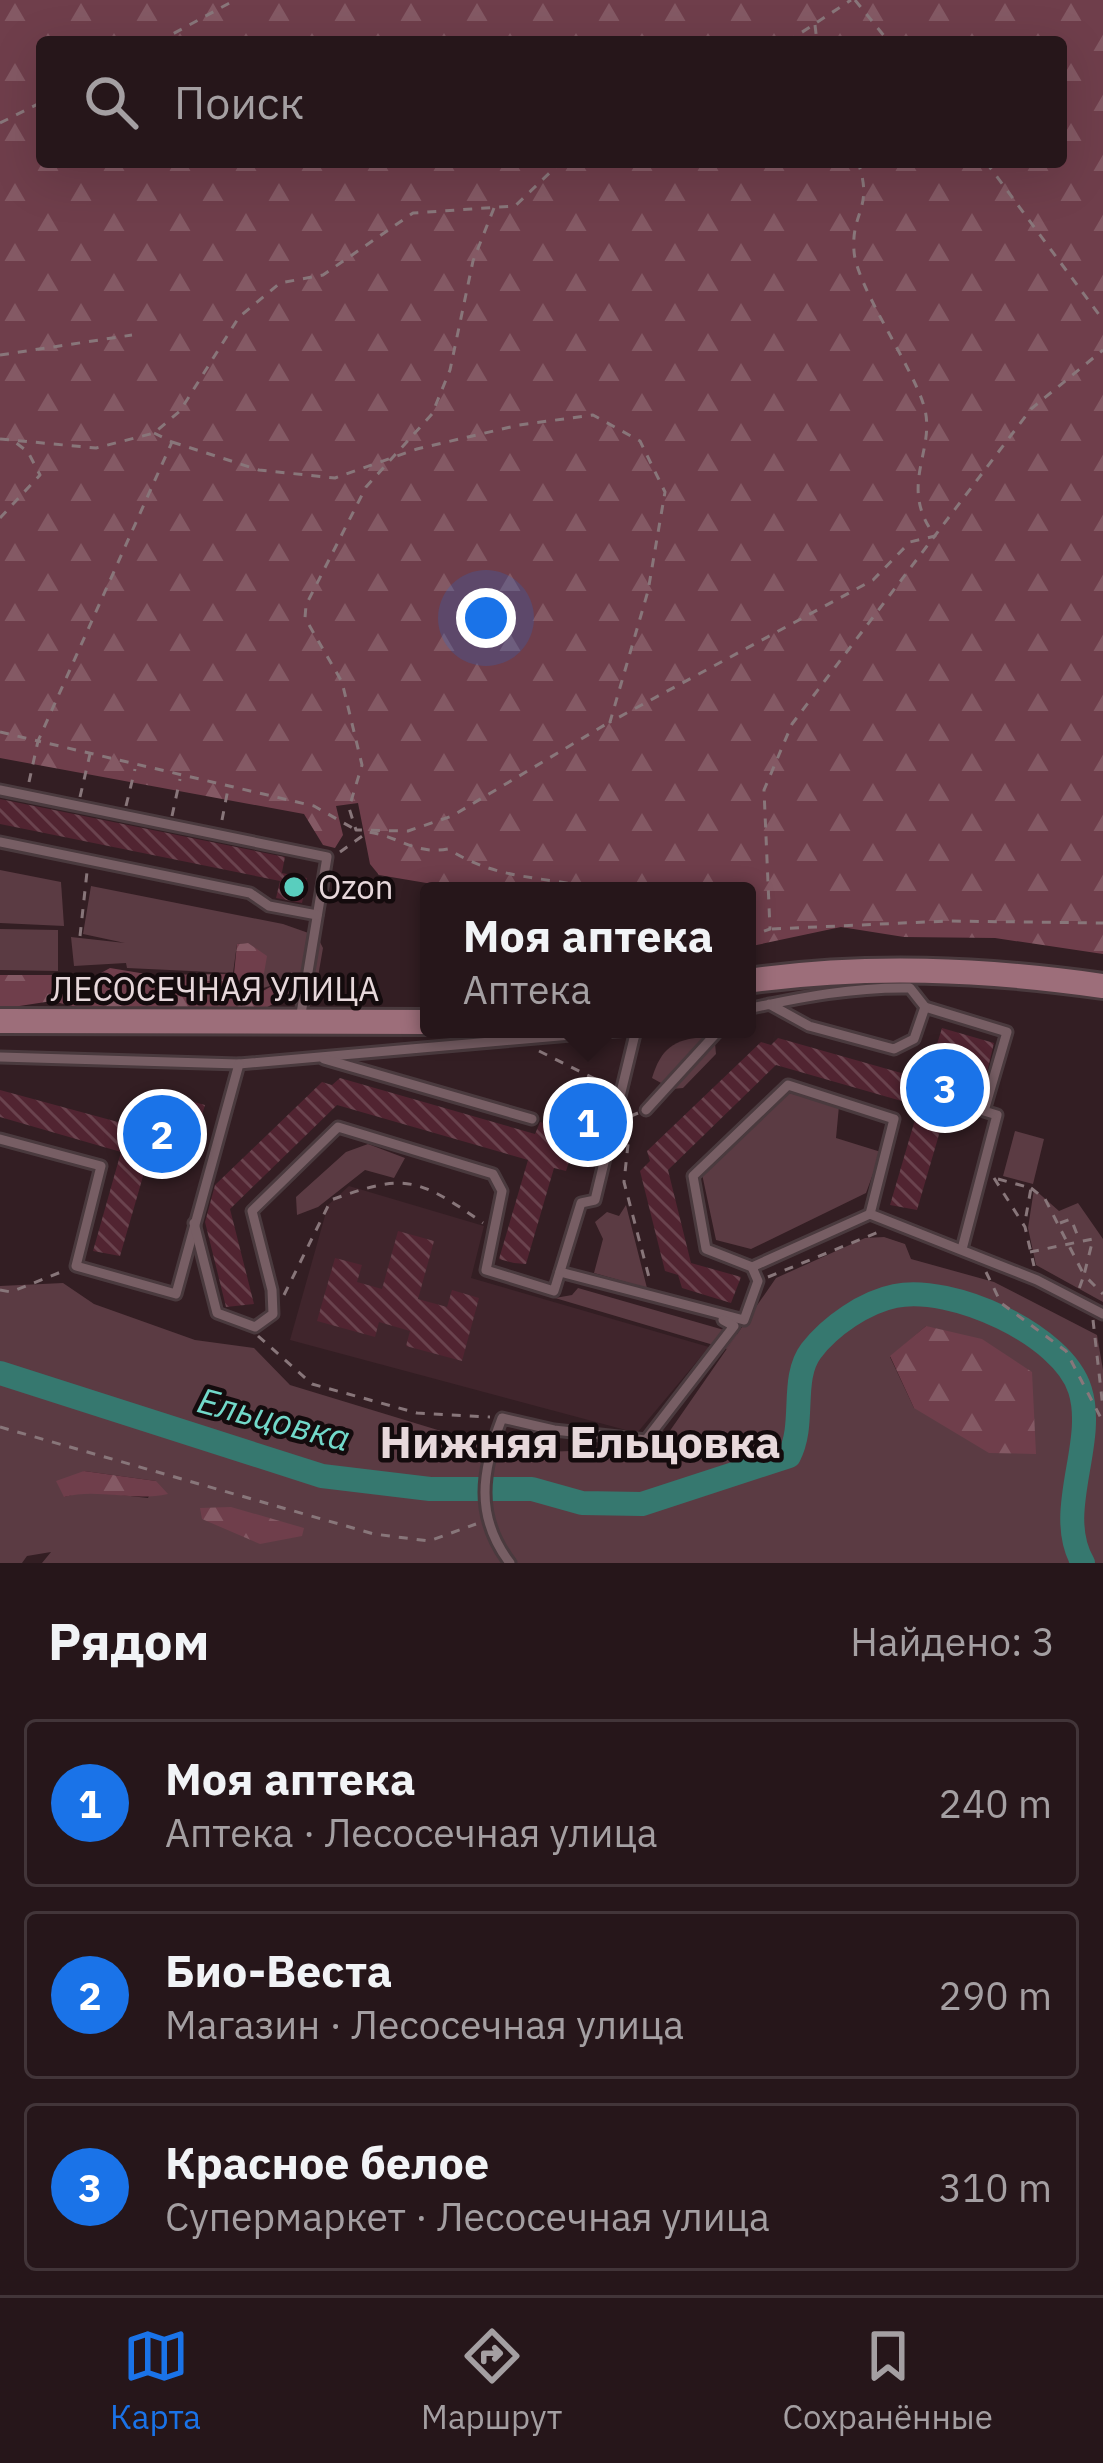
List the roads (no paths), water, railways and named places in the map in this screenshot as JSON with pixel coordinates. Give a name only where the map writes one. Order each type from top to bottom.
[{"type":"street","points":[[756,980],[861,969],[976,969],[1102,986]]},
{"type":"street","name":"ЛЕСОСЕЧНАЯ УЛИЦА","points":[[0,1021],[420,1022]]},
{"type":"lane","points":[[0,790],[326,857],[299,1025]]},
{"type":"lane","points":[[0,842],[250,893],[269,906],[317,915]]},
{"type":"lane","points":[[756,1007],[860,987],[910,988],[925,1007],[1007,1032],[984,1111],[998,1115],[962,1249]]},
{"type":"lane","points":[[769,1004],[809,1026],[894,1049],[914,1039],[925,1007]]},
{"type":"lane","points":[[0,1057],[239,1064],[539,1038]]},
{"type":"lane","points":[[194,1222],[217,1313],[248,1327],[272,1314],[272,1290],[252,1211],[338,1127],[493,1174],[502,1191],[486,1270],[554,1292],[581,1203],[595,1200],[636,1038]]},
{"type":"lane","points":[[646,1110],[712,1038]]},
{"type":"lane","points":[[319,1058],[532,1119]]},
{"type":"lane","points":[[0,1139],[100,1166],[76,1266],[176,1294],[239,1064]]},
{"type":"lane","points":[[560,1272],[744,1321],[758,1281],[752,1267],[706,1249],[693,1176],[788,1085],[894,1119],[870,1214]]},
{"type":"lane","points":[[752,1267],[870,1214],[1037,1280],[1103,1318]]},
{"type":"lane","points":[[510,1563],[484,1516],[486,1459],[502,1418],[554,1430],[646,1440],[734,1326],[713,1315]]},
{"type":"waterway","name":"Ельцовка","points":[[0,1373],[322,1476],[430,1489],[532,1489],[582,1503],[642,1504],[789,1456],[797,1430],[801,1375],[819,1342],[849,1316],[884,1299],[918,1294],[945,1298],[1028,1332],[1052,1350],[1080,1390],[1083,1433],[1072,1522],[1083,1563]]},
{"type":"place","name":"Ozon","points":[[294,887]]},
{"type":"place","name":"Красное белое","points":[[945,1088]]},
{"type":"place","name":"Моя аптека","points":[[588,1122]]},
{"type":"place","name":"Био-Веста","points":[[162,1134]]},
{"type":"district","name":"Нижняя Ельцовка","points":[[580,1442]]}]
